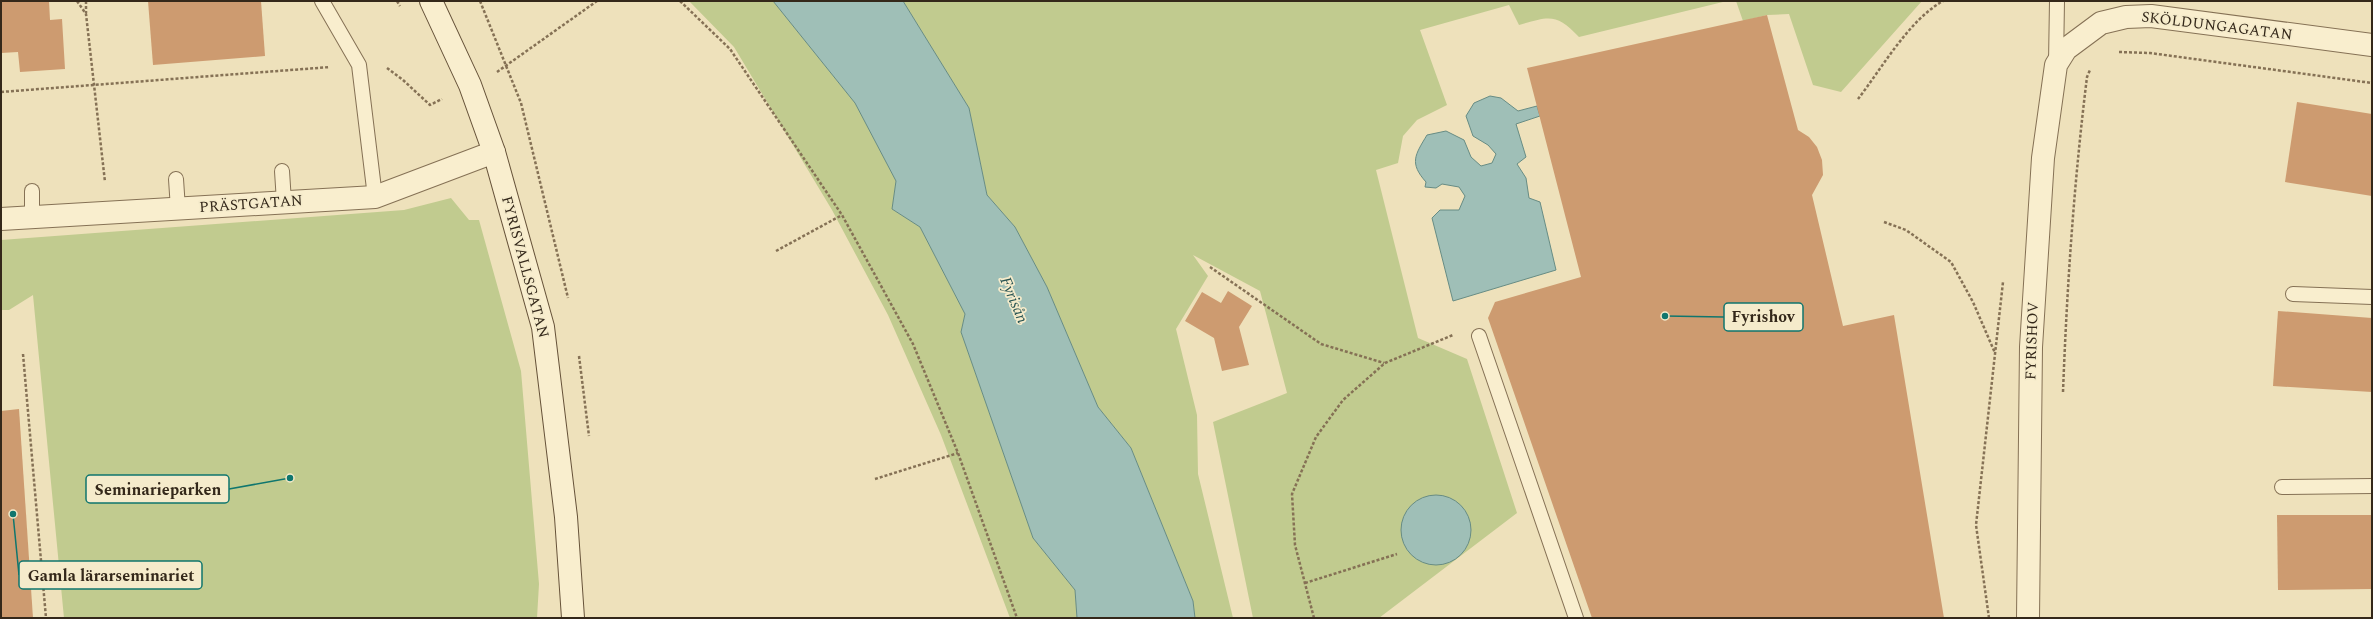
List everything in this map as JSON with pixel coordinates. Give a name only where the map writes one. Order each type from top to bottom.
[{"type":"street","name":"FYRISVALLSGATAN","points":[[432,1],[470,85],[494,152],[543,328],[566,517],[573,618]]},
{"type":"street","name":"SKÖLDUNGAGATAN","points":[[2056,65],[2066,49],[2081,36],[2101,23],[2126,17],[2151,16],[2372,45]]},
{"type":"street","name":"FYRISHOV","points":[[2028,618],[2031,347],[2043,158],[2056,65]]},
{"type":"street","name":"PRÄSTGATAN","points":[[1,219],[374,197],[494,152]]},
{"type":"lane","points":[[322,1],[359,65],[374,197]]},
{"type":"lane","points":[[2056,65],[2057,1]]},
{"type":"lane","points":[[282,171],[284,202]]},
{"type":"lane","points":[[176,179],[178,209]]},
{"type":"lane","points":[[32,191],[32,217]]},
{"type":"lane","points":[[2293,294],[2372,297]]},
{"type":"lane","points":[[1479,336],[1576,618]]},
{"type":"lane","points":[[2282,487],[2372,486]]},
{"type":"path","points":[[77,1],[86,14]]},
{"type":"path","points":[[86,1],[86,14],[108,213]]},
{"type":"path","points":[[397,1],[401,8]]},
{"type":"path","points":[[470,85],[507,66],[570,18],[597,1]]},
{"type":"path","points":[[680,1],[730,49],[842,215],[913,344],[958,453],[1017,618]]},
{"type":"path","points":[[1858,99],[1910,31],[1930,8],[1943,1]]},
{"type":"path","points":[[2112,51],[2150,52],[2372,83]]},
{"type":"path","points":[[1,92],[95,86],[379,63],[403,80],[430,105],[443,99]]},
{"type":"path","points":[[2063,398],[2066,314],[2077,160],[2087,77],[2094,64]]},
{"type":"path","points":[[440,92],[446,106]]},
{"type":"path","points":[[776,251],[842,215]]},
{"type":"path","points":[[1884,222],[1906,230],[1951,262],[1973,302],[1995,353]]},
{"type":"path","points":[[1210,267],[1321,344],[1385,363]]},
{"type":"path","points":[[1314,618],[1295,545],[1292,494],[1316,437],[1343,400],[1385,363],[1458,334],[1479,336]]},
{"type":"path","points":[[23,354],[46,618]]},
{"type":"path","points":[[875,479],[958,453]]},
{"type":"path","points":[[1304,583],[1397,554]]},
{"type":"green space","points":[[689,1],[773,1],[855,103],[896,181],[892,209],[920,227],[965,314],[961,332],[1033,538],[1075,590],[1077,618],[1010,618],[941,435],[888,315],[832,210],[734,47]]},
{"type":"green space","points":[[903,1],[1727,1],[1579,37],[1565,24],[1558,20],[1545,19],[1519,25],[1509,5],[1420,30],[1447,105],[1417,120],[1403,136],[1398,163],[1376,170],[1418,338],[1467,359],[1517,513],[1379,618],[1253,618],[1213,422],[1287,393],[1260,291],[1193,255],[1208,276],[1176,329],[1197,415],[1198,474],[1233,618],[1195,618],[1193,601],[1131,448],[1098,407],[1047,287],[1015,227],[987,195],[969,108]]},
{"type":"green space","points":[[1736,1],[1922,1],[1841,92],[1813,85],[1789,14],[1767,15],[1743,21]]},
{"type":"green space","points":[[451,198],[469,220],[479,220],[521,371],[539,584],[537,618],[64,618],[33,295],[9,310],[1,310],[1,240],[404,210]]},
{"type":"water","name":"Fyrisån","points":[[773,1],[903,1],[969,108],[987,195],[1015,227],[1047,287],[1098,407],[1131,448],[1193,601],[1195,618],[1077,618],[1075,590],[1033,538],[961,332],[965,314],[920,227],[892,209],[896,181],[855,103]]},
{"type":"water","points":[[1490,96],[1501,98],[1518,111],[1537,106],[1540,116],[1516,124],[1526,157],[1517,164],[1526,178],[1529,198],[1540,202],[1556,270],[1453,301],[1432,218],[1440,210],[1459,210],[1465,196],[1459,187],[1442,184],[1436,188],[1425,187],[1426,182],[1417,169],[1416,159],[1419,148],[1427,135],[1446,131],[1464,140],[1471,157],[1481,166],[1492,163],[1496,154],[1488,145],[1473,136],[1466,116],[1474,103]]},
{"type":"water","points":[[1436,495],[1449,498],[1461,505],[1468,517],[1471,530],[1468,543],[1461,555],[1449,562],[1436,565],[1423,562],[1411,555],[1404,543],[1401,530],[1404,517],[1411,505],[1423,498]]},
{"type":"building","points":[[1,1],[49,1],[50,20],[62,19],[65,69],[20,72],[18,52],[1,53]]},
{"type":"building","points":[[148,1],[261,1],[265,56],[153,65]]},
{"type":"building","points":[[1767,15],[1798,130],[1809,137],[1817,147],[1822,160],[1823,175],[1812,195],[1843,326],[1894,315],[1944,618],[1592,618],[1488,318],[1495,302],[1581,277],[1527,68]]},
{"type":"building","points":[[2297,102],[2372,114],[2372,196],[2285,182]]},
{"type":"building","points":[[1228,291],[1252,306],[1239,327],[1249,365],[1222,371],[1214,338],[1185,321],[1202,292],[1221,303]]},
{"type":"building","points":[[2278,311],[2372,318],[2372,392],[2273,386]]},
{"type":"building","points":[[19,409],[33,618],[1,618],[1,411]]},
{"type":"building","points":[[2277,515],[2372,515],[2372,589],[2278,590]]},
{"type":"place","name":"Fyrishov","points":[[1665,316]]},
{"type":"place","name":"Seminarieparken","points":[[290,478]]},
{"type":"place","name":"Gamla lärarseminariet","points":[[13,514]]}]
